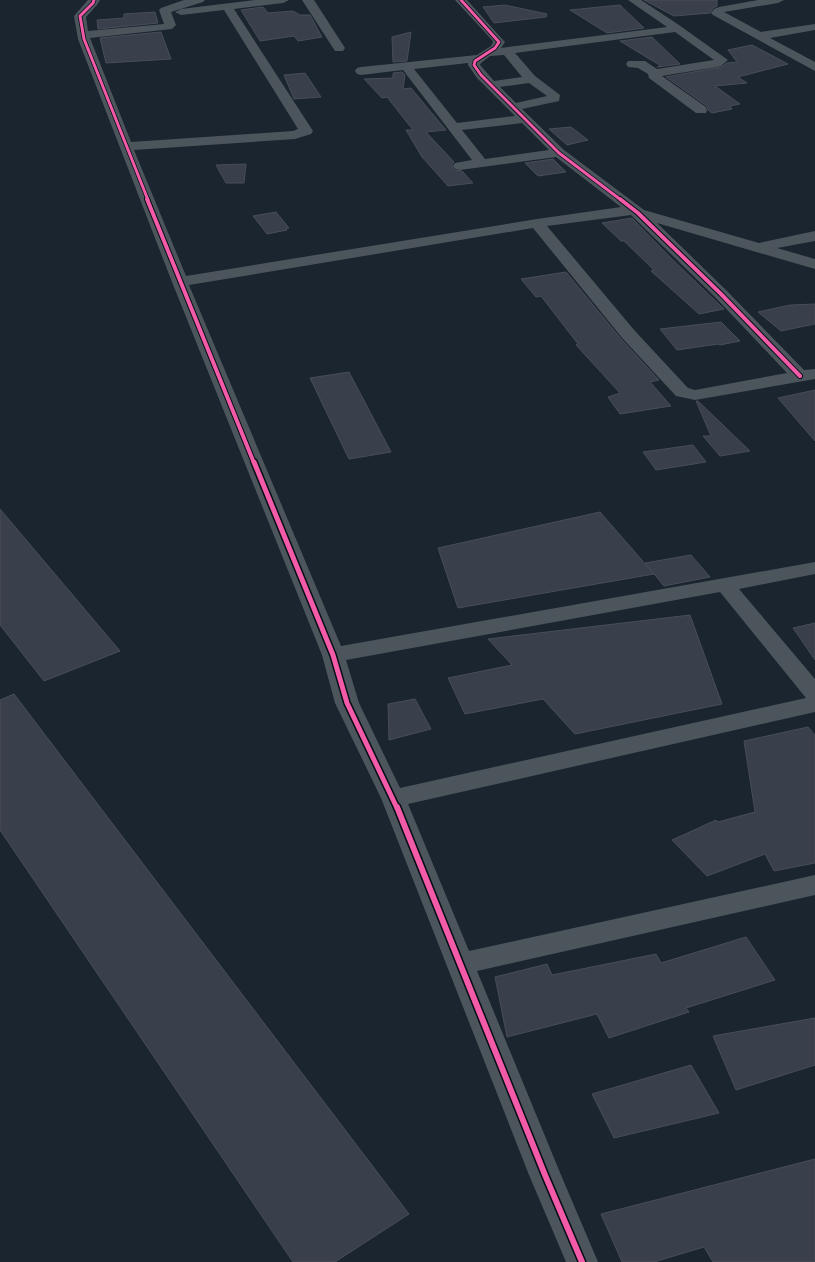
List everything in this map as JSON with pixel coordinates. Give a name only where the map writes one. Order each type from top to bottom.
[{"type":"street","points":[[94,0],[93,3],[80,16],[83,35],[180,282],[333,655],[347,702],[393,798],[545,1175],[582,1262]]},
{"type":"street","points":[[83,35],[168,27],[170,25],[165,12],[167,9],[198,0]]},
{"type":"street","points":[[166,14],[284,0]]},
{"type":"street","points":[[308,0],[340,48]]},
{"type":"street","points":[[461,0],[499,42],[496,48],[475,61],[474,65],[491,85],[559,153],[636,212],[807,374]]},
{"type":"street","points":[[632,64],[641,64],[655,73],[718,63],[722,60],[634,0]]},
{"type":"street","points":[[778,0],[718,10],[717,13],[813,64]]},
{"type":"street","points":[[126,146],[295,135],[306,131],[227,7]]},
{"type":"street","points":[[361,71],[666,31],[675,27]]},
{"type":"street","points":[[759,36],[815,27]]},
{"type":"street","points":[[508,51],[532,79],[554,95],[554,98],[549,100],[513,107]]},
{"type":"street","points":[[406,66],[481,163]]},
{"type":"street","points":[[655,73],[652,75],[701,110]]},
{"type":"street","points":[[491,85],[532,79]]},
{"type":"street","points":[[453,127],[524,119]]},
{"type":"street","points":[[460,166],[559,153]]},
{"type":"street","points":[[180,282],[537,223],[636,212],[808,262],[815,273]]},
{"type":"street","points":[[537,223],[629,335],[682,392],[696,395],[807,374]]},
{"type":"street","points":[[759,248],[815,236]]},
{"type":"street","points":[[333,655],[815,568]]},
{"type":"street","points":[[393,798],[814,703],[725,585]]},
{"type":"street","points":[[460,964],[815,884]]},
{"type":"building","points":[[644,0],[717,0],[717,6],[713,8],[710,13],[674,16]]},
{"type":"building","points":[[505,5],[547,14],[546,17],[494,23],[483,7]]},
{"type":"building","points":[[620,5],[644,28],[607,33],[570,10]]},
{"type":"building","points":[[263,7],[268,13],[293,11],[300,15],[310,15],[322,37],[298,41],[294,36],[260,41],[241,10]]},
{"type":"building","points":[[155,12],[158,23],[98,29],[97,20],[124,18],[124,14]]},
{"type":"building","points":[[161,32],[171,59],[106,63],[100,38]]},
{"type":"building","points":[[411,32],[407,61],[393,62],[392,37]]},
{"type":"building","points":[[652,37],[680,64],[657,67],[661,66],[620,41]]},
{"type":"building","points":[[752,45],[788,64],[738,77],[747,83],[715,86],[740,104],[730,106],[732,109],[712,113],[708,110],[707,106],[666,77],[721,67],[727,63],[737,62],[728,50]]},
{"type":"building","points":[[402,72],[405,75],[403,89],[411,88],[446,130],[426,132],[454,162],[452,165],[454,170],[462,171],[473,183],[448,186],[422,157],[406,130],[413,130],[387,97],[382,98],[364,79],[393,78],[393,73]]},
{"type":"building","points":[[305,73],[321,97],[294,99],[284,75]]},
{"type":"building","points":[[571,127],[588,140],[567,145],[549,129]]},
{"type":"building","points":[[553,159],[566,172],[538,176],[525,163]]},
{"type":"building","points":[[246,164],[244,183],[226,183],[216,165]]},
{"type":"building","points":[[276,212],[289,228],[286,228],[287,230],[267,234],[253,216]]},
{"type":"building","points":[[632,218],[724,309],[699,314],[651,271],[654,270],[624,241],[621,241],[602,223]]},
{"type":"building","points":[[566,272],[622,340],[659,380],[650,382],[671,406],[620,414],[608,397],[620,393],[576,345],[578,344],[541,296],[536,297],[521,279]]},
{"type":"building","points":[[815,304],[815,324],[781,331],[758,312],[790,305]]},
{"type":"building","points":[[721,322],[740,341],[677,350],[660,329]]},
{"type":"building","points":[[349,372],[391,452],[349,459],[310,378]]},
{"type":"building","points":[[815,390],[815,441],[778,398]]},
{"type":"building","points":[[696,401],[698,401],[750,451],[720,456],[703,436],[711,436]]},
{"type":"building","points":[[693,445],[706,462],[656,470],[643,452]]},
{"type":"building","points":[[0,509],[120,651],[44,681],[0,625]]},
{"type":"building","points":[[600,512],[654,574],[458,608],[438,548]]},
{"type":"building","points":[[691,555],[710,577],[664,586],[645,563]]},
{"type":"building","points":[[690,615],[722,704],[575,734],[543,699],[465,714],[448,678],[512,665],[488,639]]},
{"type":"building","points":[[815,623],[815,660],[793,628]]},
{"type":"building","points":[[14,694],[409,1214],[335,1262],[293,1262],[0,830],[0,700]]},
{"type":"building","points":[[415,699],[431,729],[389,740],[388,704]]},
{"type":"building","points":[[808,727],[815,735],[815,863],[774,871],[765,854],[707,876],[672,840],[716,820],[718,822],[755,812],[744,741]]},
{"type":"building","points":[[746,937],[775,980],[686,1008],[689,1012],[609,1038],[597,1014],[507,1037],[495,977],[547,964],[552,975],[656,954],[661,963]]},
{"type":"building","points":[[815,1018],[815,1065],[736,1090],[713,1036]]},
{"type":"building","points":[[691,1065],[719,1113],[614,1138],[592,1094]]},
{"type":"building","points":[[815,1159],[815,1262],[713,1262],[704,1247],[654,1262],[622,1262],[601,1214]]},
{"type":"cycle path","points":[[94,0],[93,3],[80,16],[84,39],[180,282],[333,655],[347,703],[393,798],[545,1175],[582,1262]]},
{"type":"cycle path","points":[[461,0],[499,42],[495,48],[475,61],[474,65],[481,75],[559,153],[638,213],[721,294],[800,376]]}]
